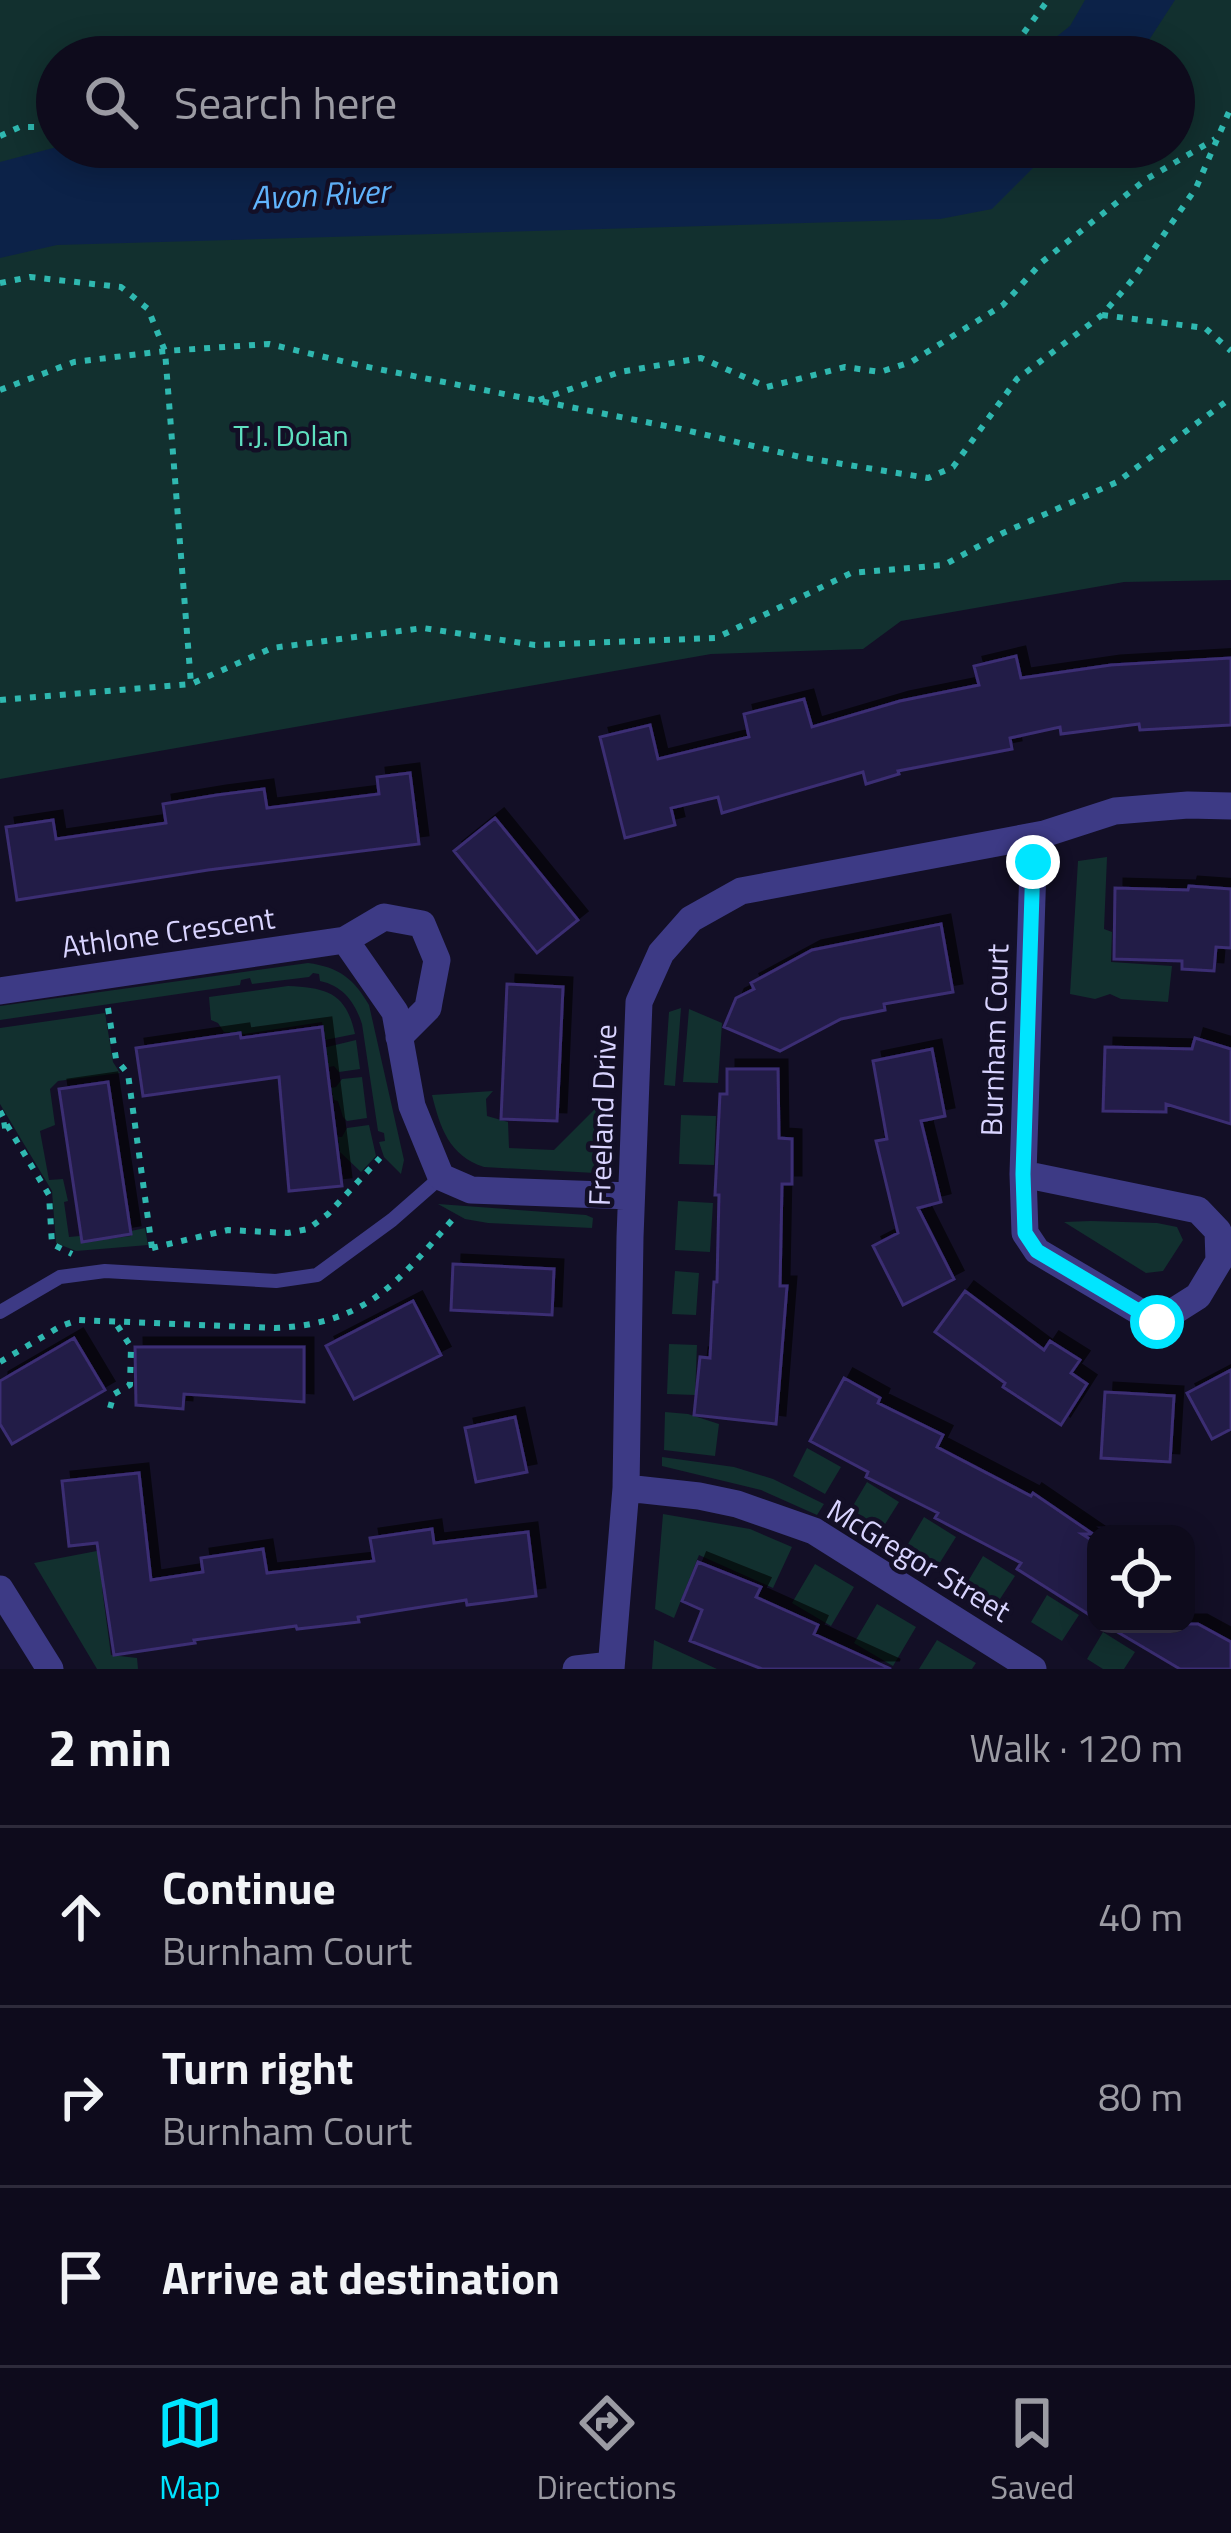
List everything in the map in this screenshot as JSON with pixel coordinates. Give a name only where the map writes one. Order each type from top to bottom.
[{"type":"street","name":"Freeland Drive","points":[[611,1667],[626,1488],[639,1002],[662,953],[691,919],[741,891],[1034,836],[1115,811],[1231,806]]},
{"type":"street","name":"Burnham Court","points":[[1023,1174],[1198,1210],[1218,1231],[1219,1261],[1198,1296],[1157,1322],[1037,1251],[1025,1233],[1023,1174],[1034,836]]},
{"type":"street","name":"Athlone Crescent","points":[[0,991],[345,940],[384,917],[422,924],[437,960],[428,1008],[400,1037]]},
{"type":"street","points":[[345,940],[395,1012],[412,1106],[441,1177],[471,1190],[632,1196]]},
{"type":"street","name":"McGregor Street","points":[[626,1488],[736,1504],[814,1531],[1034,1669]]},
{"type":"street","points":[[0,1588],[50,1669]]},
{"type":"street","points":[[577,1669],[611,1667]]},
{"type":"lane","points":[[0,1312],[60,1277],[105,1271],[276,1282],[317,1275],[441,1177]]},
{"type":"path","points":[[1021,36],[1048,0]]},
{"type":"path","points":[[0,389],[74,362],[268,344],[800,458],[928,478],[953,467],[1016,379],[1102,315],[1133,279],[1196,188],[1231,107]]},
{"type":"path","points":[[0,136],[20,127],[36,127]]},
{"type":"path","points":[[1195,151],[1218,137]]},
{"type":"path","points":[[538,400],[620,372],[701,358],[767,387],[845,368],[880,373],[911,362],[1003,305],[1042,262],[1165,168]]},
{"type":"path","points":[[0,283],[29,278],[122,286],[148,309],[165,351],[191,684]]},
{"type":"path","points":[[1102,315],[1205,328],[1231,352]]},
{"type":"path","points":[[0,700],[191,684],[272,647],[423,628],[535,645],[716,638],[851,573],[944,565],[1117,482],[1231,398]]},
{"type":"path","points":[[109,1008],[116,1059],[128,1074],[152,1248]]},
{"type":"path","points":[[0,1111],[4,1126],[49,1195],[52,1244],[72,1254]]},
{"type":"path","points":[[140,1250],[228,1230],[288,1233],[308,1229],[380,1158]]},
{"type":"path","points":[[0,1362],[78,1320],[275,1328],[333,1320],[363,1308],[393,1284],[453,1219]]},
{"type":"path","points":[[110,1408],[114,1394],[130,1385],[131,1347],[115,1322]]},
{"type":"green space","name":"T.J. Dolan","points":[[0,0],[1231,0],[1231,580],[1124,582],[901,621],[863,649],[711,654],[0,779]]},
{"type":"green space","points":[[1107,857],[1104,929],[1112,932],[1111,962],[1172,966],[1168,1002],[1070,994],[1078,861]]},
{"type":"green space","points":[[308,963],[344,976],[369,1005],[404,1160],[401,1174],[384,1157],[379,1142],[385,1141],[384,1133],[378,1131],[359,1016],[347,996],[320,981],[319,974],[252,984],[250,978],[240,985],[0,1020],[0,1006]]},
{"type":"green space","points":[[288,986],[333,995],[346,1009],[355,1034],[325,1040],[322,1022],[244,1034],[224,1032],[211,1020],[209,997]]},
{"type":"green space","points":[[681,1008],[675,1086],[664,1085],[669,1012]]},
{"type":"green space","points":[[689,1009],[722,1023],[718,1083],[683,1082]]},
{"type":"green space","points":[[105,1013],[113,1062],[120,1073],[58,1081],[50,1089],[55,1125],[40,1131],[49,1180],[63,1179],[69,1237],[80,1236],[83,1242],[131,1236],[131,1231],[145,1228],[148,1245],[76,1251],[56,1243],[52,1191],[0,1104],[0,1028]]},
{"type":"green space","points":[[356,1040],[360,1069],[339,1072],[329,1067],[323,1048]]},
{"type":"green space","points":[[362,1077],[367,1118],[347,1121],[331,1088],[342,1079]]},
{"type":"green space","points":[[493,1091],[486,1099],[487,1116],[508,1122],[509,1148],[554,1150],[598,1110],[595,1173],[484,1167],[462,1156],[443,1129],[432,1095]]},
{"type":"green space","points":[[681,1115],[716,1116],[714,1165],[679,1164]]},
{"type":"green space","points":[[369,1125],[376,1156],[361,1172],[340,1152],[338,1137],[347,1128]]},
{"type":"green space","points":[[678,1201],[713,1203],[710,1252],[675,1250]]},
{"type":"green space","points":[[438,1204],[586,1215],[593,1218],[592,1228],[488,1223],[465,1219]]},
{"type":"green space","points":[[1064,1222],[1177,1227],[1183,1240],[1163,1271],[1146,1273]]},
{"type":"green space","points":[[675,1271],[699,1273],[696,1315],[672,1314]]},
{"type":"green space","points":[[669,1344],[697,1345],[695,1395],[667,1394]]},
{"type":"green space","points":[[665,1412],[719,1424],[715,1456],[664,1450]]},
{"type":"green space","points":[[807,1448],[841,1467],[825,1494],[793,1476]]},
{"type":"green space","points":[[662,1457],[734,1467],[773,1479],[824,1504],[817,1515],[761,1490],[662,1466]]},
{"type":"green space","points":[[867,1482],[899,1502],[882,1529],[851,1509]]},
{"type":"green space","points":[[663,1514],[750,1529],[792,1547],[773,1588],[699,1555],[674,1618],[655,1609]]},
{"type":"green space","points":[[924,1517],[956,1537],[939,1564],[908,1544]]},
{"type":"green space","points":[[123,1546],[102,1588],[111,1655],[137,1658],[138,1669],[97,1669],[34,1563]]},
{"type":"green space","points":[[983,1556],[1015,1576],[998,1602],[967,1583]]},
{"type":"green space","points":[[815,1564],[854,1587],[831,1626],[792,1603]]},
{"type":"green space","points":[[1047,1595],[1079,1615],[1062,1641],[1031,1622]]},
{"type":"green space","points":[[877,1604],[916,1627],[893,1666],[854,1643]]},
{"type":"green space","points":[[1102,1633],[1135,1652],[1124,1669],[1103,1669],[1087,1659]]},
{"type":"green space","points":[[654,1640],[717,1669],[652,1669]]},
{"type":"green space","points":[[937,1640],[976,1663],[972,1669],[919,1669]]},
{"type":"water","points":[[1085,0],[1175,0],[1152,36],[1057,36],[1070,26]]},
{"type":"water","name":"Avon River","points":[[36,153],[36,168],[1033,168],[992,209],[940,219],[57,245],[0,258],[0,162]]},
{"type":"building","points":[[1016,656],[1021,678],[1111,665],[1231,658],[1231,725],[1140,730],[1139,724],[1061,734],[1060,727],[1010,738],[1012,749],[898,771],[866,784],[863,772],[722,813],[718,797],[671,808],[675,825],[625,838],[600,737],[650,725],[658,759],[749,737],[744,714],[804,699],[812,727],[900,701],[979,685],[974,666]]},
{"type":"building","points":[[410,773],[419,844],[17,900],[6,827],[53,820],[56,839],[166,823],[163,804],[217,795],[264,789],[267,808],[379,794],[377,777]]},
{"type":"building","points":[[495,818],[578,920],[537,953],[454,851]]},
{"type":"building","points":[[1189,886],[1231,889],[1231,948],[1216,947],[1214,971],[1182,969],[1182,961],[1114,959],[1115,888],[1188,890]]},
{"type":"building","points":[[941,924],[953,992],[884,1004],[885,1010],[841,1019],[780,1051],[724,1027],[736,998],[754,989],[751,983],[812,950]]},
{"type":"building","points":[[507,984],[563,987],[557,1121],[501,1119]]},
{"type":"building","points":[[322,1027],[342,1186],[289,1191],[279,1077],[143,1096],[136,1048]]},
{"type":"building","points":[[1195,1038],[1231,1049],[1231,1124],[1166,1104],[1166,1112],[1103,1111],[1105,1047],[1192,1049]]},
{"type":"building","points":[[932,1049],[945,1116],[921,1121],[941,1202],[918,1208],[954,1279],[903,1305],[873,1246],[898,1233],[876,1141],[887,1139],[873,1061]]},
{"type":"building","points":[[727,1069],[778,1069],[779,1138],[792,1139],[792,1184],[782,1184],[780,1286],[787,1286],[776,1424],[694,1415],[700,1357],[710,1358],[717,1282],[720,1094],[727,1094]]},
{"type":"building","points":[[108,1082],[131,1234],[82,1242],[59,1089]]},
{"type":"building","points":[[453,1264],[554,1269],[552,1315],[451,1310]]},
{"type":"building","points":[[965,1291],[1044,1350],[1050,1341],[1080,1360],[1071,1373],[1087,1384],[1061,1425],[1003,1387],[1005,1383],[935,1332]]},
{"type":"building","points":[[413,1301],[441,1355],[354,1399],[326,1346]]},
{"type":"building","points":[[74,1338],[105,1390],[12,1444],[0,1424],[0,1381]]},
{"type":"building","points":[[135,1347],[304,1347],[304,1402],[184,1394],[183,1409],[136,1405]]},
{"type":"building","points":[[1231,1370],[1231,1429],[1212,1439],[1187,1393]]},
{"type":"building","points":[[844,1378],[880,1398],[878,1403],[943,1435],[937,1447],[1033,1493],[1087,1530],[1082,1534],[1087,1537],[1087,1613],[1017,1569],[1021,1563],[935,1518],[938,1513],[866,1477],[868,1472],[810,1441]]},
{"type":"building","points":[[1105,1392],[1174,1396],[1170,1462],[1101,1458]]},
{"type":"building","points":[[515,1417],[527,1472],[476,1482],[465,1428]]},
{"type":"building","points":[[139,1473],[151,1580],[203,1572],[201,1558],[263,1549],[267,1573],[374,1561],[370,1538],[432,1529],[434,1543],[528,1532],[536,1596],[467,1605],[466,1600],[358,1617],[359,1622],[296,1626],[114,1655],[97,1543],[69,1546],[62,1481]]},
{"type":"building","points":[[698,1562],[761,1587],[756,1597],[818,1625],[814,1634],[891,1669],[762,1669],[690,1641],[702,1610],[682,1601]]},
{"type":"building","points":[[1198,1624],[1231,1642],[1231,1669],[1180,1669],[1119,1633],[1195,1633]]},
{"type":"route","points":[[1033,862],[1025,1233],[1037,1251],[1157,1322]]}]
